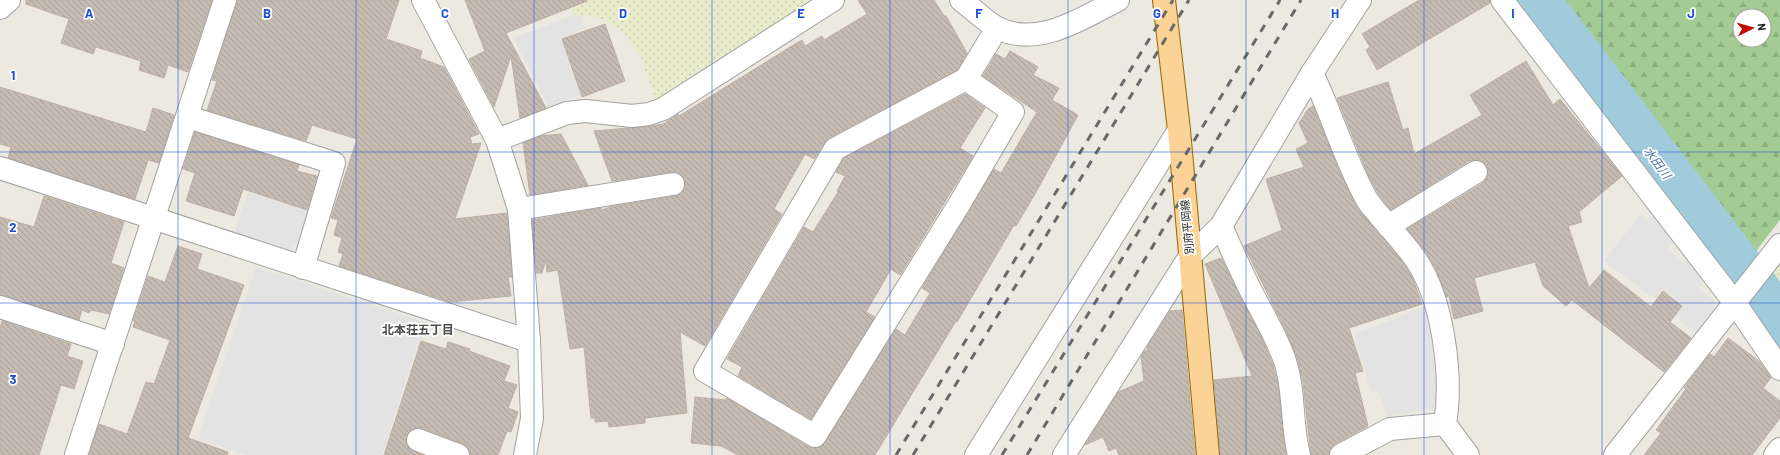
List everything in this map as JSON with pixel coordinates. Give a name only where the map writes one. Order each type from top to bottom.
[{"type":"main road","name":"別府平岡線","points":[[1164,0],[1179,130],[1208,455]]},
{"type":"street","points":[[0,8],[9,0]]},
{"type":"street","points":[[76,455],[188,117],[225,0]]},
{"type":"street","points":[[423,0],[497,140],[519,209],[529,341],[532,418],[525,455]]},
{"type":"street","points":[[497,140],[567,113],[586,111],[632,116],[649,114],[663,109],[833,0]]},
{"type":"street","points":[[961,0],[997,28],[1019,34],[1041,34],[1057,30],[1118,0]]},
{"type":"street","points":[[1064,455],[1190,256],[1221,226],[1312,73],[1360,0]]},
{"type":"street","points":[[1502,0],[1735,303],[1780,369]]},
{"type":"street","points":[[966,79],[1013,112],[960,203],[815,436],[705,371],[835,149],[966,79],[997,28]]},
{"type":"street","points":[[1312,73],[1324,97],[1354,175],[1367,200],[1415,258],[1430,285],[1443,341],[1447,369],[1448,406],[1445,424],[1468,455]]},
{"type":"street","points":[[188,117],[334,162],[303,268]]},
{"type":"street","points":[[976,455],[1179,130]]},
{"type":"street","points":[[0,168],[529,341]]},
{"type":"street","points":[[1388,226],[1476,172]]},
{"type":"street","points":[[519,209],[673,184]]},
{"type":"street","points":[[1221,226],[1249,286],[1275,336],[1285,361],[1292,387],[1296,443],[1299,455]]},
{"type":"street","points":[[1615,455],[1780,245]]},
{"type":"street","points":[[0,306],[113,344]]},
{"type":"street","points":[[1341,455],[1390,430],[1445,424]]},
{"type":"street","points":[[418,440],[458,455]]},
{"type":"street","points":[[1775,455],[1780,449]]},
{"type":"green space","points":[[567,0],[823,0],[665,97],[656,100],[641,58],[626,36],[618,28],[603,19],[574,14]]},
{"type":"green space","points":[[1545,0],[1780,0],[1780,220],[1747,263]]},
{"type":"green space","points":[[1780,263],[1780,293],[1770,276]]},
{"type":"shaded area","points":[[572,16],[581,16],[585,28],[561,39],[580,95],[549,107],[513,38]]},
{"type":"shaded area","points":[[248,192],[311,212],[302,242],[286,251],[234,235]]},
{"type":"shaded area","points":[[1640,215],[1648,222],[1653,215],[1674,242],[1669,246],[1669,249],[1683,263],[1687,259],[1704,281],[1698,288],[1715,301],[1712,311],[1695,333],[1676,316],[1684,306],[1663,289],[1655,299],[1604,261]]},
{"type":"shaded area","points":[[256,267],[425,322],[382,455],[246,455],[198,439]]},
{"type":"shaded area","points":[[1427,306],[1438,357],[1437,407],[1387,417],[1378,390],[1371,392],[1354,334]]},
{"type":"building","points":[[26,0],[212,0],[188,72],[168,65],[164,78],[139,70],[141,61],[96,47],[93,54],[61,43],[69,19],[26,4]]},
{"type":"building","points":[[237,0],[399,0],[386,39],[422,51],[420,58],[444,67],[479,134],[470,137],[472,144],[481,143],[455,219],[507,213],[512,277],[508,277],[511,296],[450,302],[339,266],[343,254],[338,252],[342,238],[334,235],[338,220],[331,218],[357,139],[312,125],[306,141],[207,110],[217,81],[212,80]]},
{"type":"building","points":[[465,0],[587,0],[506,33],[546,108],[520,118],[511,56],[494,107],[469,59],[485,51]]},
{"type":"building","points":[[858,0],[934,0],[944,16],[946,16],[967,53],[957,70],[829,138],[814,159],[805,154],[774,209],[782,214],[705,346],[680,332],[687,413],[645,418],[645,423],[609,427],[608,421],[595,422],[595,418],[591,418],[584,347],[570,349],[558,270],[547,272],[546,260],[542,273],[536,273],[532,220],[601,208],[602,210],[610,207],[681,194],[685,188],[685,182],[682,176],[677,172],[612,181],[594,131],[663,124],[678,114],[679,116],[802,40],[805,46],[822,36],[824,40],[867,14]]},
{"type":"building","points":[[1419,0],[1490,0],[1490,3],[1377,70],[1366,50],[1370,47],[1362,34]]},
{"type":"building","points":[[605,24],[625,81],[582,97],[562,39]]},
{"type":"building","points":[[1010,51],[1038,67],[1033,75],[1059,88],[1052,100],[1078,115],[1016,226],[1014,225],[957,322],[956,321],[875,455],[738,455],[721,446],[691,443],[695,397],[726,400],[727,398],[809,447],[821,447],[825,443],[896,329],[905,335],[930,293],[922,288],[994,169],[1001,173],[1037,112],[983,76],[996,54],[1005,59]]},
{"type":"building","points":[[1526,61],[1553,105],[1560,99],[1622,176],[1579,212],[1582,222],[1568,226],[1589,288],[1604,270],[1651,307],[1663,291],[1682,306],[1670,322],[1691,338],[1664,372],[1572,300],[1566,306],[1543,286],[1535,262],[1474,278],[1483,311],[1454,319],[1449,296],[1446,297],[1435,267],[1424,249],[1407,229],[1483,183],[1487,178],[1487,166],[1482,161],[1469,161],[1391,210],[1379,195],[1369,177],[1337,98],[1388,82],[1403,130],[1408,128],[1414,154],[1482,115],[1470,95]]},
{"type":"building","points":[[0,87],[146,132],[153,108],[174,115],[159,163],[148,160],[135,199],[8,158],[11,147],[0,144]]},
{"type":"building","points":[[965,94],[985,108],[960,148],[973,156],[900,275],[891,269],[866,312],[875,317],[811,419],[738,376],[742,367],[727,359],[804,227],[813,232],[838,192],[837,191],[845,176],[836,172],[844,158]]},
{"type":"building","points":[[1313,106],[1340,173],[1355,204],[1404,264],[1413,279],[1422,304],[1349,328],[1363,371],[1355,373],[1368,426],[1335,444],[1330,449],[1329,455],[1311,455],[1303,382],[1297,357],[1244,246],[1282,230],[1266,179],[1304,167],[1296,149],[1308,143],[1299,123],[1308,109]]},
{"type":"building","points":[[195,132],[299,165],[297,171],[317,176],[307,210],[243,189],[234,216],[186,201],[195,173],[183,169]]},
{"type":"building","points":[[561,134],[588,185],[530,195],[523,143],[541,136]]},
{"type":"building","points":[[44,196],[124,222],[111,263],[124,268],[109,314],[91,310],[89,313],[82,310],[79,320],[0,295],[0,217],[34,227]]},
{"type":"building","points":[[178,246],[202,254],[197,269],[244,285],[188,438],[228,452],[227,455],[89,455],[99,424],[127,434],[146,382],[154,384],[170,340],[133,327],[135,321],[133,321],[148,276],[165,282]]},
{"type":"building","points":[[1221,258],[1262,338],[1273,365],[1278,386],[1286,455],[1220,455],[1214,380],[1252,376],[1205,264]]},
{"type":"building","points":[[1182,310],[1195,455],[1119,455],[1116,448],[1109,451],[1103,437],[1085,445],[1118,392],[1144,381],[1141,357],[1144,351],[1148,351],[1147,347],[1170,311]]},
{"type":"building","points":[[2,321],[71,344],[67,356],[83,361],[74,389],[61,385],[39,455],[0,455],[0,329]]},
{"type":"building","points":[[1728,338],[1759,361],[1771,378],[1763,388],[1780,401],[1780,418],[1752,455],[1644,455],[1661,433],[1656,430],[1686,389],[1684,388],[1710,354],[1714,357]]},
{"type":"building","points":[[421,341],[446,349],[448,342],[470,349],[469,351],[510,366],[504,381],[517,385],[508,408],[518,412],[511,432],[507,431],[498,455],[470,455],[468,447],[462,443],[422,428],[416,428],[410,431],[406,436],[406,442],[409,448],[422,455],[384,455]]},
{"type":"waterway","name":"水田川","points":[[1533,0],[1757,294],[1780,328]]},
{"type":"railway","points":[[896,455],[1173,0]]},
{"type":"railway","points":[[913,455],[1189,0]]},
{"type":"railway","points":[[1002,455],[1280,0]]},
{"type":"railway","points":[[1027,455],[1301,0]]},
{"type":"district","name":"北本荘五丁目","points":[[418,330]]}]
